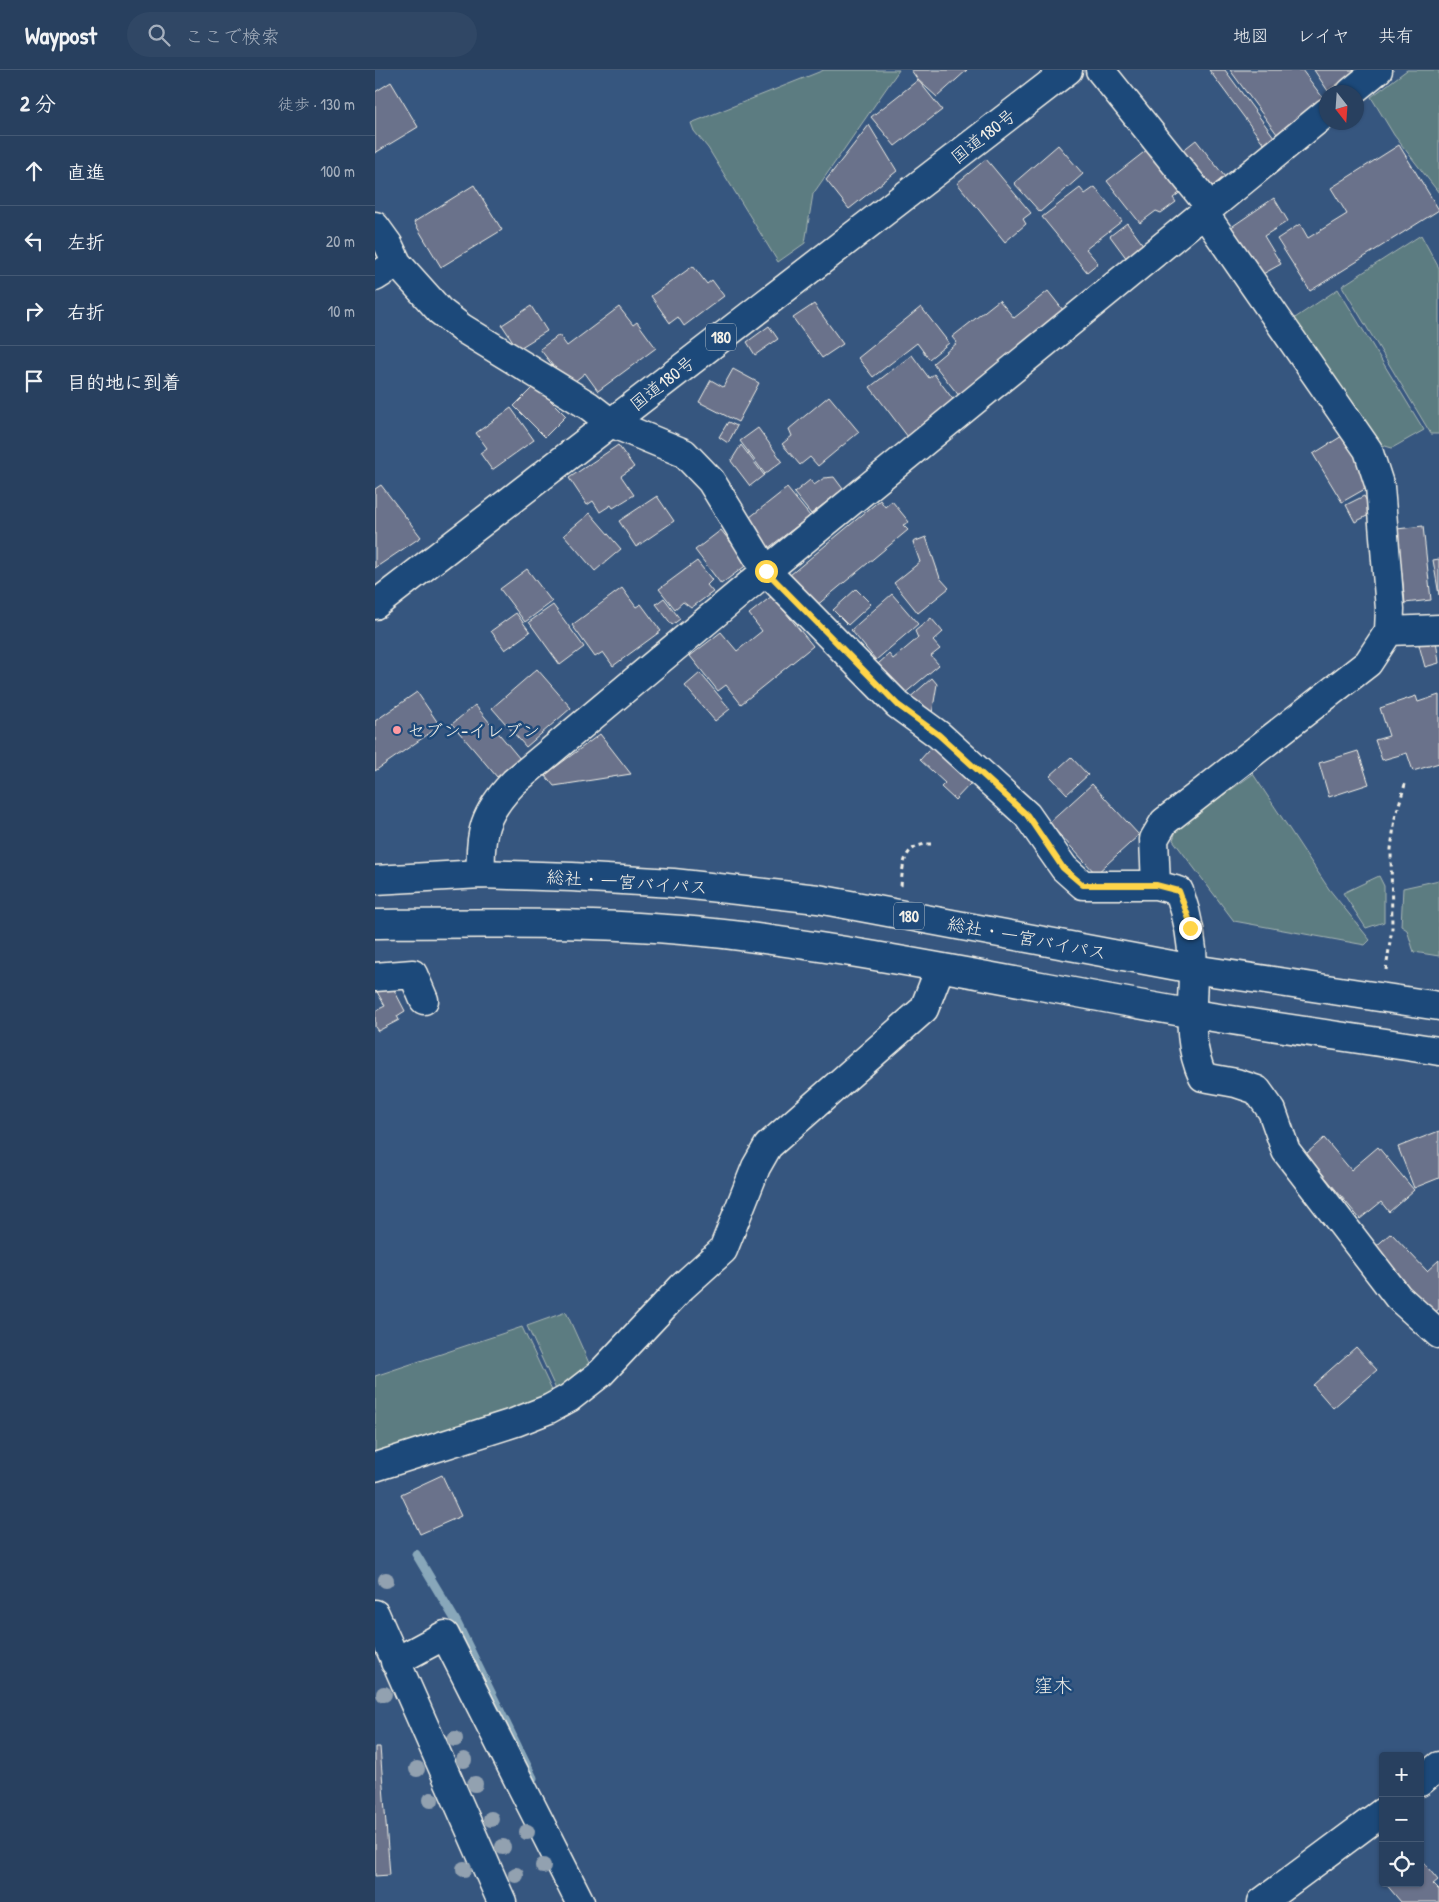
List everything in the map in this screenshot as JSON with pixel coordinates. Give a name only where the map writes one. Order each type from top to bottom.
[{"type":"main road","name":"国道180号","points":[[375,604],[1068,70]]},
{"type":"main road","points":[[1100,70],[1207,210],[1368,450],[1380,487],[1384,516],[1390,608],[1389,631],[1368,663],[1164,822],[1154,838],[1156,885]]},
{"type":"main road","points":[[1360,85],[1378,70]]},
{"type":"main road","points":[[481,874],[480,845],[486,818],[499,796],[513,782],[766,571],[1319,119]]},
{"type":"main road","points":[[375,226],[388,244],[386,270],[462,328],[589,406],[611,423],[684,453],[711,482],[766,571],[898,705],[939,735],[1027,815],[1063,868],[1083,885],[1156,885],[1179,891],[1189,919],[1193,969],[1191,1013],[1194,1057],[1203,1076],[1257,1090],[1272,1111],[1286,1151],[1398,1297],[1439,1334]]},
{"type":"main road","points":[[1389,631],[1439,629]]},
{"type":"main road","name":"総社・一宮バイパス","points":[[375,880],[481,874],[673,883],[818,899],[1193,969],[1439,1006]]},
{"type":"main road","points":[[375,924],[484,923],[632,926],[749,938],[940,968],[1191,1013],[1439,1051]]},
{"type":"main road","points":[[375,1467],[516,1422],[549,1409],[569,1398],[601,1373],[682,1288],[723,1250],[756,1167],[768,1146],[923,1009],[940,968]]},
{"type":"main road","points":[[375,977],[413,974],[424,1000]]},
{"type":"main road","points":[[375,1614],[502,1902]]},
{"type":"main road","points":[[395,1662],[445,1635],[580,1902]]},
{"type":"main road","points":[[1424,1779],[1439,1766]]},
{"type":"main road","points":[[1262,1902],[1379,1815]]},
{"type":"path","points":[[1383,998],[1392,928],[1391,848],[1395,818],[1406,781]]},
{"type":"path","points":[[897,914],[904,862],[914,847],[931,844]]},
{"type":"green space","points":[[824,70],[899,70],[813,194],[805,243],[778,262],[708,148],[694,131],[691,123]]},
{"type":"green space","points":[[1407,70],[1439,70],[1439,193],[1394,135],[1371,97]]},
{"type":"green space","points":[[1421,235],[1439,268],[1439,434],[1431,434],[1342,286]]},
{"type":"green space","points":[[1338,289],[1424,430],[1392,448],[1375,443],[1292,320]]},
{"type":"green space","points":[[1253,774],[1329,889],[1370,940],[1365,945],[1234,921],[1173,840],[1177,828]]},
{"type":"green space","points":[[1379,876],[1384,886],[1384,922],[1366,928],[1343,893]]},
{"type":"green space","points":[[1439,880],[1439,956],[1414,952],[1407,930],[1401,926],[1403,888]]},
{"type":"green space","points":[[566,1312],[593,1372],[559,1396],[527,1326]]},
{"type":"green space","points":[[522,1327],[555,1397],[375,1459],[375,1376]]},
{"type":"building","points":[[911,70],[967,70],[937,97],[918,80]]},
{"type":"building","points":[[1209,70],[1225,70],[1274,137],[1264,144]]},
{"type":"building","points":[[1230,70],[1302,70],[1319,93],[1319,101],[1277,134]]},
{"type":"building","points":[[1314,70],[1357,70],[1336,85],[1324,85]]},
{"type":"building","points":[[918,80],[942,110],[895,146],[871,117]]},
{"type":"building","points":[[391,82],[418,127],[375,153],[375,92]]},
{"type":"building","points":[[869,125],[897,171],[849,209],[826,180]]},
{"type":"building","points":[[1196,140],[1225,177],[1210,188],[1182,151]]},
{"type":"building","points":[[1058,145],[1083,174],[1040,212],[1014,183]]},
{"type":"building","points":[[1399,145],[1439,210],[1310,291],[1277,239],[1300,224],[1308,238],[1347,214],[1331,188]]},
{"type":"building","points":[[1148,149],[1182,191],[1173,198],[1176,202],[1161,213],[1156,211],[1140,223],[1107,181]]},
{"type":"building","points":[[986,159],[1031,213],[1023,219],[1026,224],[1005,242],[957,183]]},
{"type":"building","points":[[474,185],[502,230],[441,267],[414,222]]},
{"type":"building","points":[[1095,187],[1122,221],[1086,249],[1098,263],[1087,272],[1042,217],[1080,188],[1085,194]]},
{"type":"building","points":[[1274,198],[1288,221],[1264,236],[1281,264],[1261,275],[1230,228]]},
{"type":"building","points":[[1127,223],[1144,246],[1127,259],[1110,236]]},
{"type":"building","points":[[693,266],[707,284],[712,280],[724,296],[684,326],[678,317],[670,323],[651,296]]},
{"type":"building","points":[[1048,291],[1063,310],[1049,321],[1052,324],[960,397],[933,363],[957,343],[952,337],[999,300],[1014,318]]},
{"type":"building","points":[[814,304],[843,344],[822,358],[793,318]]},
{"type":"building","points":[[531,306],[547,331],[518,349],[502,325]]},
{"type":"building","points":[[619,307],[633,325],[637,322],[656,348],[598,391],[585,373],[574,382],[553,366],[540,349],[559,335],[567,346]]},
{"type":"building","points":[[921,307],[949,343],[929,359],[917,343],[873,377],[858,358]]},
{"type":"building","points":[[769,326],[778,339],[755,355],[747,342]]},
{"type":"building","points":[[912,355],[929,378],[934,374],[955,402],[908,437],[870,387]]},
{"type":"building","points":[[733,369],[759,383],[738,422],[699,402],[711,380],[723,387]]},
{"type":"building","points":[[535,385],[566,416],[545,437],[514,406]]},
{"type":"building","points":[[829,396],[859,432],[818,466],[810,457],[800,465],[782,444],[792,436],[789,429]]},
{"type":"building","points":[[511,408],[534,440],[492,470],[480,453],[487,448],[476,433]]},
{"type":"building","points":[[728,422],[737,426],[728,443],[719,437]]},
{"type":"building","points":[[758,428],[782,461],[765,474],[740,441]]},
{"type":"building","points":[[1342,436],[1372,485],[1342,502],[1313,454]]},
{"type":"building","points":[[618,445],[634,467],[621,476],[634,495],[613,508],[611,505],[600,512],[593,501],[587,505],[569,478]]},
{"type":"building","points":[[741,445],[764,475],[750,486],[731,461]]},
{"type":"building","points":[[834,477],[843,489],[811,514],[794,493],[810,480],[814,485],[824,478]]},
{"type":"building","points":[[381,485],[421,537],[375,568],[375,489]]},
{"type":"building","points":[[787,488],[810,516],[767,549],[745,521]]},
{"type":"building","points":[[657,496],[674,521],[636,547],[619,521]]},
{"type":"building","points":[[1364,496],[1373,513],[1355,522],[1346,505]]},
{"type":"building","points":[[880,500],[885,507],[892,501],[909,522],[903,525],[908,530],[816,606],[790,575]]},
{"type":"building","points":[[590,513],[621,549],[595,571],[564,535]]},
{"type":"building","points":[[1423,526],[1431,600],[1405,603],[1397,529]]},
{"type":"building","points":[[721,530],[748,564],[721,584],[695,550]]},
{"type":"building","points":[[926,537],[940,578],[949,588],[918,613],[894,583],[920,562],[913,542]]},
{"type":"building","points":[[1439,559],[1439,595],[1433,560]]},
{"type":"building","points":[[697,561],[712,580],[707,585],[713,592],[691,608],[683,602],[675,609],[659,589]]},
{"type":"building","points":[[527,569],[552,602],[525,622],[500,589]]},
{"type":"building","points":[[622,588],[636,607],[641,604],[661,631],[613,666],[603,652],[595,657],[572,625]]},
{"type":"building","points":[[856,589],[871,604],[848,625],[833,610]]},
{"type":"building","points":[[892,594],[918,624],[876,660],[851,630]]},
{"type":"building","points":[[772,596],[813,646],[741,704],[726,685],[718,691],[690,656],[721,632],[737,651],[762,631],[749,614]]},
{"type":"building","points":[[664,598],[680,619],[672,625],[656,604]]},
{"type":"building","points":[[553,605],[584,647],[560,665],[529,622]]},
{"type":"building","points":[[516,613],[530,632],[505,650],[491,631]]},
{"type":"building","points":[[931,618],[943,632],[933,641],[940,649],[931,656],[939,665],[904,694],[878,664],[889,654],[893,659],[918,638],[915,631]]},
{"type":"building","points":[[1436,640],[1439,663],[1425,667],[1419,645]]},
{"type":"building","points":[[537,669],[571,708],[526,747],[492,708]]},
{"type":"building","points":[[700,673],[730,709],[715,721],[685,686]]},
{"type":"building","points":[[932,678],[937,684],[932,714],[907,700]]},
{"type":"building","points":[[417,692],[440,726],[375,771],[375,721]]},
{"type":"building","points":[[1439,695],[1439,763],[1413,771],[1407,753],[1382,760],[1375,740],[1389,736],[1380,708],[1416,696],[1418,702]]},
{"type":"building","points":[[475,705],[520,759],[497,777],[452,724]]},
{"type":"building","points":[[600,734],[631,774],[554,786],[545,775]]},
{"type":"building","points":[[936,742],[960,763],[954,769],[971,783],[955,800],[941,787],[945,783],[920,760]]},
{"type":"building","points":[[1358,751],[1369,784],[1329,797],[1319,763]]},
{"type":"building","points":[[1071,757],[1088,775],[1067,794],[1050,776]]},
{"type":"building","points":[[1092,784],[1139,835],[1096,874],[1049,823]]},
{"type":"building","points":[[390,982],[405,1011],[397,1016],[399,1020],[378,1031],[375,1027],[375,1011],[385,1006],[376,990]]},
{"type":"building","points":[[1439,1131],[1439,1178],[1414,1188],[1398,1147]]},
{"type":"building","points":[[1324,1138],[1351,1170],[1378,1147],[1414,1190],[1389,1212],[1381,1202],[1360,1219],[1306,1154]]},
{"type":"building","points":[[1391,1233],[1427,1271],[1439,1260],[1439,1309],[1434,1313],[1402,1284],[1373,1249]]},
{"type":"building","points":[[1356,1347],[1377,1370],[1333,1408],[1313,1385]]},
{"type":"building","points":[[442,1475],[461,1516],[420,1534],[401,1494]]},
{"type":"building","points":[[375,1747],[380,1747],[390,1875],[375,1876]]},
{"type":"building","points":[[1424,1863],[1438,1880],[1433,1884],[1439,1890],[1439,1902],[1401,1902],[1388,1887],[1424,1887]]},
{"type":"waterway","points":[[416,1554],[456,1621],[533,1778]]},
{"type":"place","name":"セブン-イレブン","points":[[397,730]]},
{"type":"district","name":"窪木","points":[[1053,1685]]},
{"type":"route","points":[[766,571],[898,705],[939,735],[1027,815],[1063,868],[1083,885],[1156,885],[1179,891],[1189,919],[1190,928]]}]
